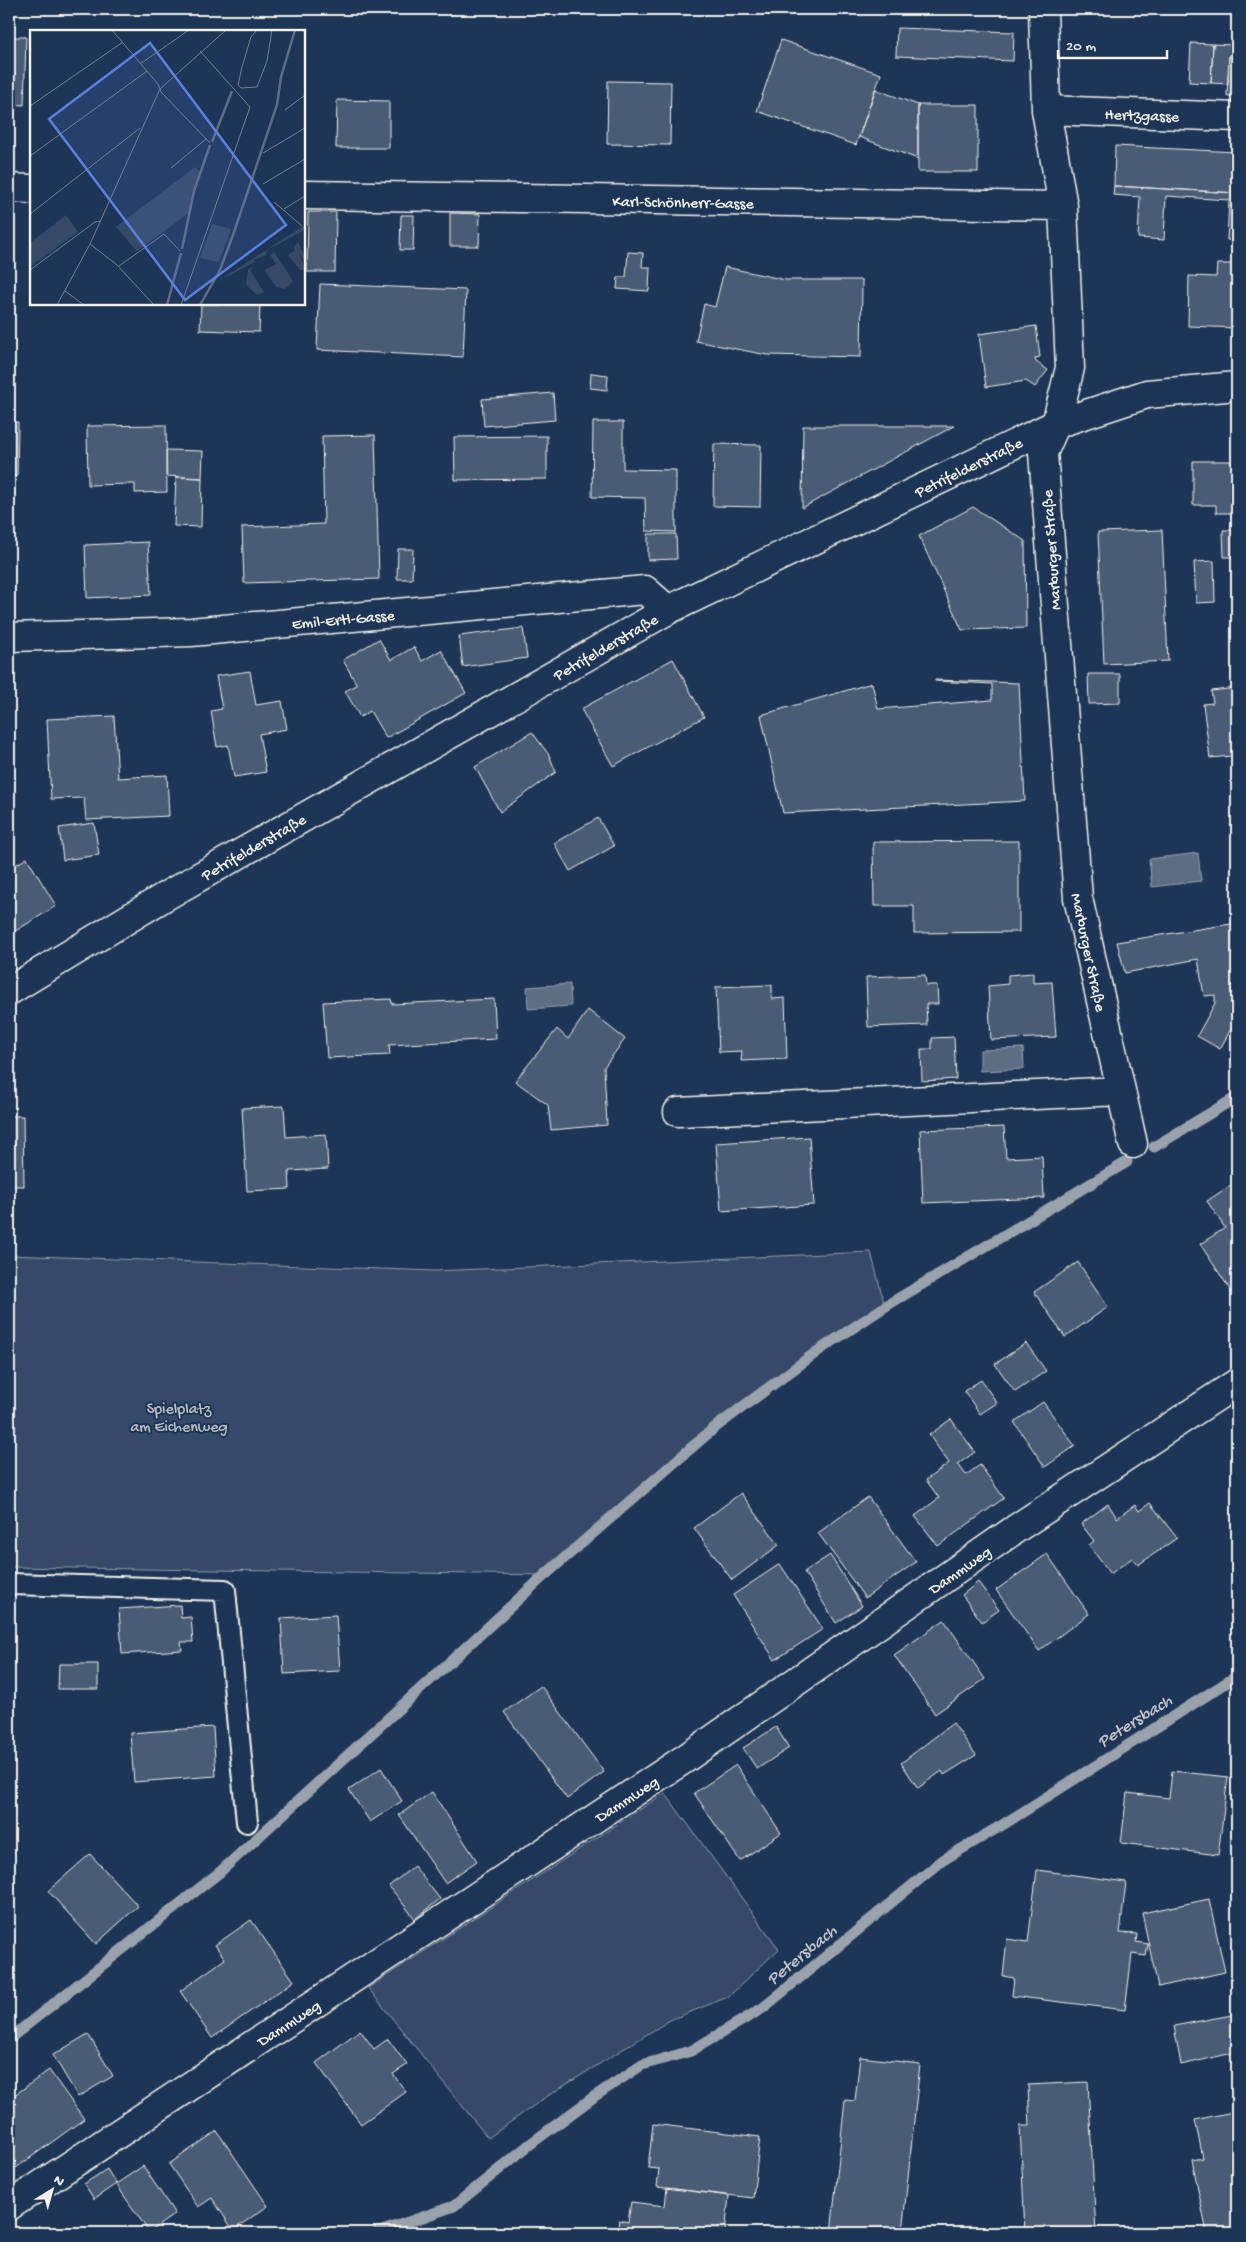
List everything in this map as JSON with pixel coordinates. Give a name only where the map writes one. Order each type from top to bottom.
[{"type":"street","name":"Marburger Straße","points":[[1043,9],[1046,110],[1063,206],[1070,368],[1056,424],[1043,453],[1078,898],[1133,1144]]},
{"type":"street","name":"Hertzgasse","points":[[1046,110],[1237,117]]},
{"type":"street","points":[[9,188],[30,189]]},
{"type":"street","name":"Karl-Schönherr-Gasse","points":[[305,195],[1063,206]]},
{"type":"street","name":"Petrifelderstraße","points":[[9,991],[164,897],[668,610],[1056,424],[1147,394],[1237,386]]},
{"type":"street","name":"Emil-Ertl-Gasse","points":[[9,637],[191,632],[645,590],[668,610]]},
{"type":"street","points":[[678,1112],[1120,1091]]},
{"type":"street","name":"Dammweg","points":[[9,2206],[686,1758],[1018,1528],[1237,1383]]},
{"type":"lane","points":[[9,1584],[225,1590],[247,1822]]},
{"type":"green space","name":"Spielplatz am Eichenweg","points":[[871,1252],[885,1307],[818,1351],[713,1429],[545,1575],[9,1567],[9,1255],[435,1271]]},
{"type":"green space","points":[[665,1793],[779,1949],[728,1997],[670,2020],[546,2097],[488,2138],[368,1988]]},
{"type":"shaded area","points":[[1198,853],[1201,881],[1152,887],[1149,859]]},
{"type":"shaded area","points":[[570,984],[571,1006],[528,1009],[527,987]]},
{"type":"shaded area","points":[[1023,1048],[1024,1069],[980,1071],[980,1050]]},
{"type":"building","points":[[419,9],[455,9],[455,14],[418,12]]},
{"type":"building","points":[[897,28],[1014,32],[1013,61],[896,56]]},
{"type":"building","points":[[9,37],[26,37],[24,105],[9,104]]},
{"type":"building","points":[[781,40],[881,74],[856,145],[757,111]]},
{"type":"building","points":[[1191,43],[1213,44],[1211,83],[1189,82]]},
{"type":"building","points":[[1213,44],[1232,45],[1232,56],[1229,56],[1228,84],[1211,83]]},
{"type":"building","points":[[1229,56],[1237,57],[1237,96],[1227,96]]},
{"type":"building","points":[[608,81],[671,82],[670,145],[607,144]]},
{"type":"building","points":[[875,89],[918,105],[918,159],[859,137]]},
{"type":"building","points":[[337,100],[389,101],[389,148],[336,148]]},
{"type":"building","points":[[918,105],[978,105],[978,172],[918,172]]},
{"type":"building","points":[[1115,146],[1237,152],[1237,193],[1114,186]]},
{"type":"building","points":[[1114,186],[1237,193],[1237,241],[1227,240],[1229,200],[1166,196],[1164,240],[1138,238],[1140,197],[1113,195]]},
{"type":"building","points":[[308,212],[336,212],[335,272],[307,272]]},
{"type":"building","points":[[450,213],[480,214],[479,246],[450,246]]},
{"type":"building","points":[[401,215],[414,215],[413,250],[400,250]]},
{"type":"building","points":[[628,252],[643,253],[642,267],[650,267],[649,291],[617,289],[618,277],[626,277]]},
{"type":"building","points":[[1217,264],[1237,264],[1237,328],[1188,326],[1189,276],[1216,277]]},
{"type":"building","points":[[725,267],[786,280],[862,280],[861,357],[767,355],[696,341],[704,304],[715,307]]},
{"type":"building","points":[[320,284],[466,290],[463,357],[317,350]]},
{"type":"building","points":[[201,305],[260,305],[259,332],[200,330]]},
{"type":"building","points":[[1036,326],[1040,357],[1035,358],[1036,362],[1048,370],[1035,387],[1026,381],[986,387],[979,334]]},
{"type":"building","points":[[591,373],[608,375],[607,390],[590,388]]},
{"type":"building","points":[[553,393],[555,420],[484,426],[482,399]]},
{"type":"building","points":[[9,422],[18,422],[17,476],[9,476]]},
{"type":"building","points":[[593,422],[623,422],[623,469],[676,470],[676,532],[646,531],[645,498],[592,497]]},
{"type":"building","points":[[166,425],[167,492],[135,493],[135,484],[88,485],[87,426]]},
{"type":"building","points":[[803,426],[954,426],[802,508]]},
{"type":"building","points":[[375,435],[379,579],[244,583],[242,527],[324,524],[322,436]]},
{"type":"building","points":[[547,436],[547,479],[455,480],[454,437]]},
{"type":"building","points":[[714,444],[761,445],[760,507],[713,506]]},
{"type":"building","points":[[166,450],[203,451],[202,478],[166,476]]},
{"type":"building","points":[[1193,461],[1237,461],[1236,513],[1216,513],[1216,505],[1193,505]]},
{"type":"building","points":[[176,477],[202,478],[201,527],[174,526]]},
{"type":"building","points":[[973,507],[1025,541],[1026,628],[962,630],[919,536]]},
{"type":"building","points":[[1162,530],[1168,661],[1104,664],[1098,532]]},
{"type":"building","points":[[1223,530],[1237,530],[1237,557],[1224,557]]},
{"type":"building","points":[[648,534],[676,534],[677,559],[648,560]]},
{"type":"building","points":[[9,541],[10,541],[9,616]]},
{"type":"building","points":[[148,542],[151,595],[87,598],[85,545]]},
{"type":"building","points":[[398,549],[413,549],[412,579],[397,579]]},
{"type":"building","points":[[1214,561],[1215,602],[1196,603],[1194,562]]},
{"type":"building","points":[[523,628],[527,658],[463,667],[459,636]]},
{"type":"building","points":[[379,639],[391,660],[414,647],[422,661],[441,650],[466,693],[386,738],[370,711],[360,717],[345,691],[357,685],[343,660]]},
{"type":"building","points":[[673,659],[704,717],[613,766],[581,709]]},
{"type":"building","points":[[250,671],[256,705],[282,701],[287,729],[259,734],[266,772],[234,777],[228,745],[217,747],[211,711],[222,709],[216,676]]},
{"type":"building","points":[[1088,674],[1120,674],[1120,703],[1089,704]]},
{"type":"building","points":[[935,680],[1019,683],[1025,801],[783,813],[761,715],[872,683],[878,709],[992,700],[992,684]]},
{"type":"building","points":[[1237,688],[1237,799],[1232,756],[1210,758],[1203,704],[1213,703],[1211,691]]},
{"type":"building","points":[[114,716],[118,778],[167,775],[169,816],[86,820],[84,798],[51,799],[47,719]]},
{"type":"building","points":[[532,732],[549,755],[556,772],[500,812],[475,767]]},
{"type":"building","points":[[598,818],[614,846],[570,871],[554,843]]},
{"type":"building","points":[[94,823],[99,855],[63,860],[59,828]]},
{"type":"building","points":[[1019,841],[1019,932],[914,933],[914,906],[874,906],[873,842]]},
{"type":"building","points":[[27,858],[56,906],[9,935],[9,869]]},
{"type":"building","points":[[1237,923],[1237,1018],[1220,1049],[1197,1036],[1215,1003],[1215,995],[1204,996],[1198,959],[1125,973],[1117,942]]},
{"type":"building","points":[[1033,973],[1033,983],[1052,982],[1056,1037],[991,1040],[988,986],[1008,984],[1008,975]]},
{"type":"building","points":[[925,975],[926,985],[937,985],[938,1004],[926,1004],[927,1025],[868,1027],[866,977]]},
{"type":"building","points":[[772,985],[772,999],[785,998],[787,1059],[741,1061],[742,1051],[719,1052],[716,987]]},
{"type":"building","points":[[391,999],[392,1004],[494,999],[496,1039],[389,1045],[390,1055],[327,1058],[323,1002]]},
{"type":"building","points":[[588,1010],[625,1039],[604,1067],[607,1125],[551,1130],[548,1105],[515,1081],[557,1029],[568,1039]]},
{"type":"building","points":[[954,1037],[956,1079],[922,1081],[921,1049],[932,1049],[932,1038]]},
{"type":"building","points":[[284,1106],[286,1137],[326,1134],[328,1169],[289,1171],[290,1189],[247,1191],[242,1108]]},
{"type":"building","points":[[9,1116],[23,1116],[24,1186],[9,1186]]},
{"type":"building","points":[[1004,1127],[1006,1158],[1042,1156],[1044,1198],[923,1203],[920,1130]]},
{"type":"building","points":[[809,1137],[814,1205],[721,1211],[716,1143]]},
{"type":"building","points":[[1237,1181],[1237,1300],[1200,1244],[1225,1228],[1207,1201]]},
{"type":"building","points":[[1078,1262],[1108,1307],[1065,1337],[1034,1292]]},
{"type":"building","points":[[1026,1343],[1046,1371],[1015,1392],[995,1364]]},
{"type":"building","points":[[981,1380],[997,1403],[980,1414],[964,1391]]},
{"type":"building","points":[[1043,1402],[1075,1446],[1045,1467],[1014,1422]]},
{"type":"building","points":[[951,1419],[975,1452],[958,1464],[966,1475],[980,1465],[1004,1498],[938,1546],[915,1516],[939,1498],[926,1480],[949,1463],[929,1435]]},
{"type":"building","points":[[741,1493],[779,1545],[732,1580],[694,1528]]},
{"type":"building","points":[[868,1497],[916,1562],[865,1598],[818,1533]]},
{"type":"building","points":[[1150,1503],[1177,1538],[1138,1565],[1132,1558],[1110,1574],[1089,1545],[1094,1541],[1081,1524],[1108,1504],[1117,1518],[1135,1505],[1139,1511]]},
{"type":"building","points":[[1047,1554],[1089,1614],[1039,1651],[996,1590]]},
{"type":"building","points":[[830,1555],[862,1606],[836,1623],[804,1572]]},
{"type":"building","points":[[780,1564],[823,1629],[775,1660],[733,1595]]},
{"type":"building","points":[[978,1582],[999,1610],[982,1622],[962,1595]]},
{"type":"building","points":[[180,1605],[181,1618],[191,1617],[193,1642],[181,1642],[182,1650],[122,1654],[119,1609]]},
{"type":"building","points":[[336,1615],[340,1671],[284,1674],[281,1618]]},
{"type":"building","points":[[944,1620],[985,1679],[935,1714],[894,1655]]},
{"type":"building","points":[[59,1664],[98,1664],[98,1689],[58,1689]]},
{"type":"building","points":[[541,1686],[604,1772],[567,1799],[504,1712]]},
{"type":"building","points":[[953,1723],[976,1755],[944,1775],[942,1771],[918,1788],[901,1763]]},
{"type":"building","points":[[213,1727],[216,1776],[134,1782],[130,1733]]},
{"type":"building","points":[[776,1727],[789,1748],[757,1769],[743,1748]]},
{"type":"building","points":[[736,1765],[781,1833],[740,1861],[694,1793]]},
{"type":"building","points":[[381,1768],[402,1801],[370,1822],[349,1790]]},
{"type":"building","points":[[1172,1771],[1228,1777],[1218,1855],[1121,1843],[1127,1793],[1169,1798]]},
{"type":"building","points":[[432,1792],[477,1861],[445,1883],[399,1815]]},
{"type":"building","points":[[90,1854],[138,1906],[96,1944],[48,1891]]},
{"type":"building","points":[[414,1866],[440,1899],[415,1919],[389,1886]]},
{"type":"building","points":[[1037,1870],[1126,1882],[1120,1933],[1137,1934],[1136,1942],[1148,1944],[1146,1956],[1132,1954],[1125,2010],[1012,1996],[1014,1978],[1003,1976],[1007,1939],[1028,1942]]},
{"type":"building","points":[[1209,1899],[1225,1972],[1158,1987],[1142,1913]]},
{"type":"building","points":[[251,1920],[294,1981],[212,2038],[180,1991],[225,1959],[215,1945]]},
{"type":"building","points":[[1237,2014],[1237,2052],[1181,2065],[1174,2026]]},
{"type":"building","points":[[360,2030],[374,2049],[388,2039],[407,2065],[393,2074],[406,2092],[361,2124],[316,2063]]},
{"type":"building","points":[[88,2034],[113,2076],[78,2097],[53,2055]]},
{"type":"building","points":[[860,2057],[920,2064],[902,2233],[831,2233],[845,2100],[855,2101]]},
{"type":"building","points":[[49,2070],[84,2119],[16,2168],[9,2158],[9,2099]]},
{"type":"building","points":[[1088,2082],[1096,2233],[1025,2233],[1020,2126],[1030,2126],[1028,2085]]},
{"type":"building","points":[[1237,2111],[1237,2233],[1207,2233],[1192,2160],[1203,2158],[1195,2120]]},
{"type":"building","points":[[653,2124],[760,2137],[753,2198],[657,2187],[659,2169],[648,2168]]},
{"type":"building","points":[[217,2131],[268,2206],[233,2230],[212,2198],[198,2207],[169,2164]]},
{"type":"building","points":[[143,2166],[175,2214],[149,2232],[116,2184]]},
{"type":"building","points":[[107,2169],[116,2184],[94,2199],[84,2184]]},
{"type":"building","points":[[667,2188],[729,2196],[725,2233],[617,2233],[619,2220],[628,2222],[631,2202],[665,2206]]},
{"type":"waterway","points":[[1154,1147],[1237,1097]]},
{"type":"waterway","points":[[9,2039],[220,1872],[545,1575],[713,1429],[818,1351],[889,1304],[1127,1162]]},
{"type":"waterway","name":"Petersbach","points":[[377,2233],[454,2206],[529,2145],[595,2096],[642,2065],[691,2051],[763,2008],[943,1860],[1004,1824],[1237,1676]]}]
